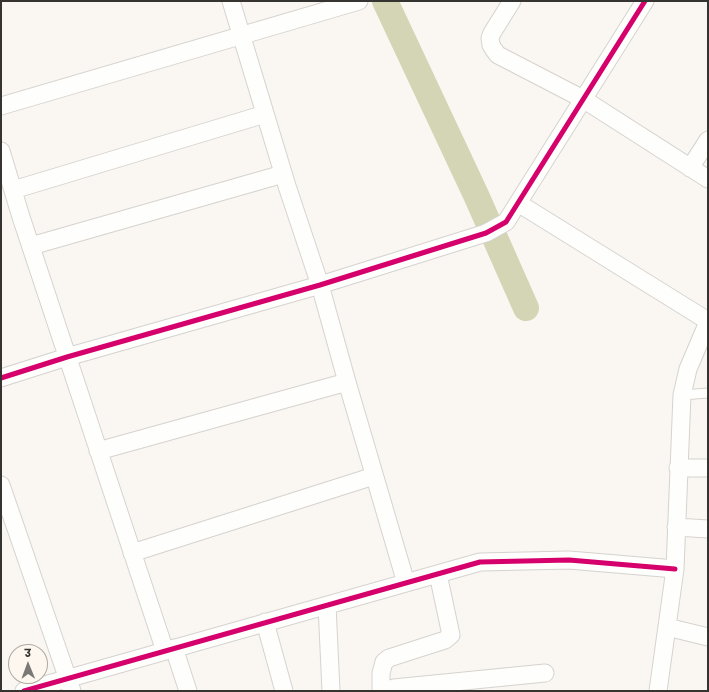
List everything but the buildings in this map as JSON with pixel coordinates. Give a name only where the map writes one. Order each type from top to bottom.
[{"type":"street","points":[[231,1],[265,114],[320,285],[406,583]]},
{"type":"street","points":[[1,106],[359,1]]},
{"type":"street","points":[[512,1],[490,38],[494,50],[498,54],[583,99],[708,179]]},
{"type":"street","points":[[1,378],[68,357],[320,285],[486,233],[506,222],[645,1]]},
{"type":"street","points":[[13,190],[265,114]]},
{"type":"street","points":[[690,168],[708,140]]},
{"type":"street","points":[[1,151],[132,553],[169,649],[188,691]]},
{"type":"street","points":[[31,246],[284,174]]},
{"type":"street","points":[[518,203],[708,321],[688,369],[682,395],[675,569],[658,691]]},
{"type":"street","points":[[98,451],[347,382]]},
{"type":"street","points":[[678,468],[708,468]]},
{"type":"street","points":[[132,553],[374,476]]},
{"type":"street","points":[[1,485],[5,510],[69,684]]},
{"type":"street","points":[[676,527],[708,528]]},
{"type":"street","points":[[24,691],[69,684],[169,649],[480,562],[569,560],[675,569]]},
{"type":"street","points":[[381,691],[381,673],[384,662],[389,658],[445,640],[452,635],[438,574]]},
{"type":"street","points":[[327,605],[331,691]]},
{"type":"street","points":[[265,622],[284,691]]},
{"type":"street","points":[[667,628],[708,637]]},
{"type":"street","points":[[386,691],[394,688],[545,672]]},
{"type":"lane","points":[[682,395],[708,394]]},
{"type":"waterway","points":[[385,1],[476,195],[526,308]]},
{"type":"cycle path","points":[[1,378],[67,357],[320,285],[486,233],[506,222],[645,1]]},
{"type":"cycle path","points":[[24,691],[480,562],[569,560],[675,569]]}]
